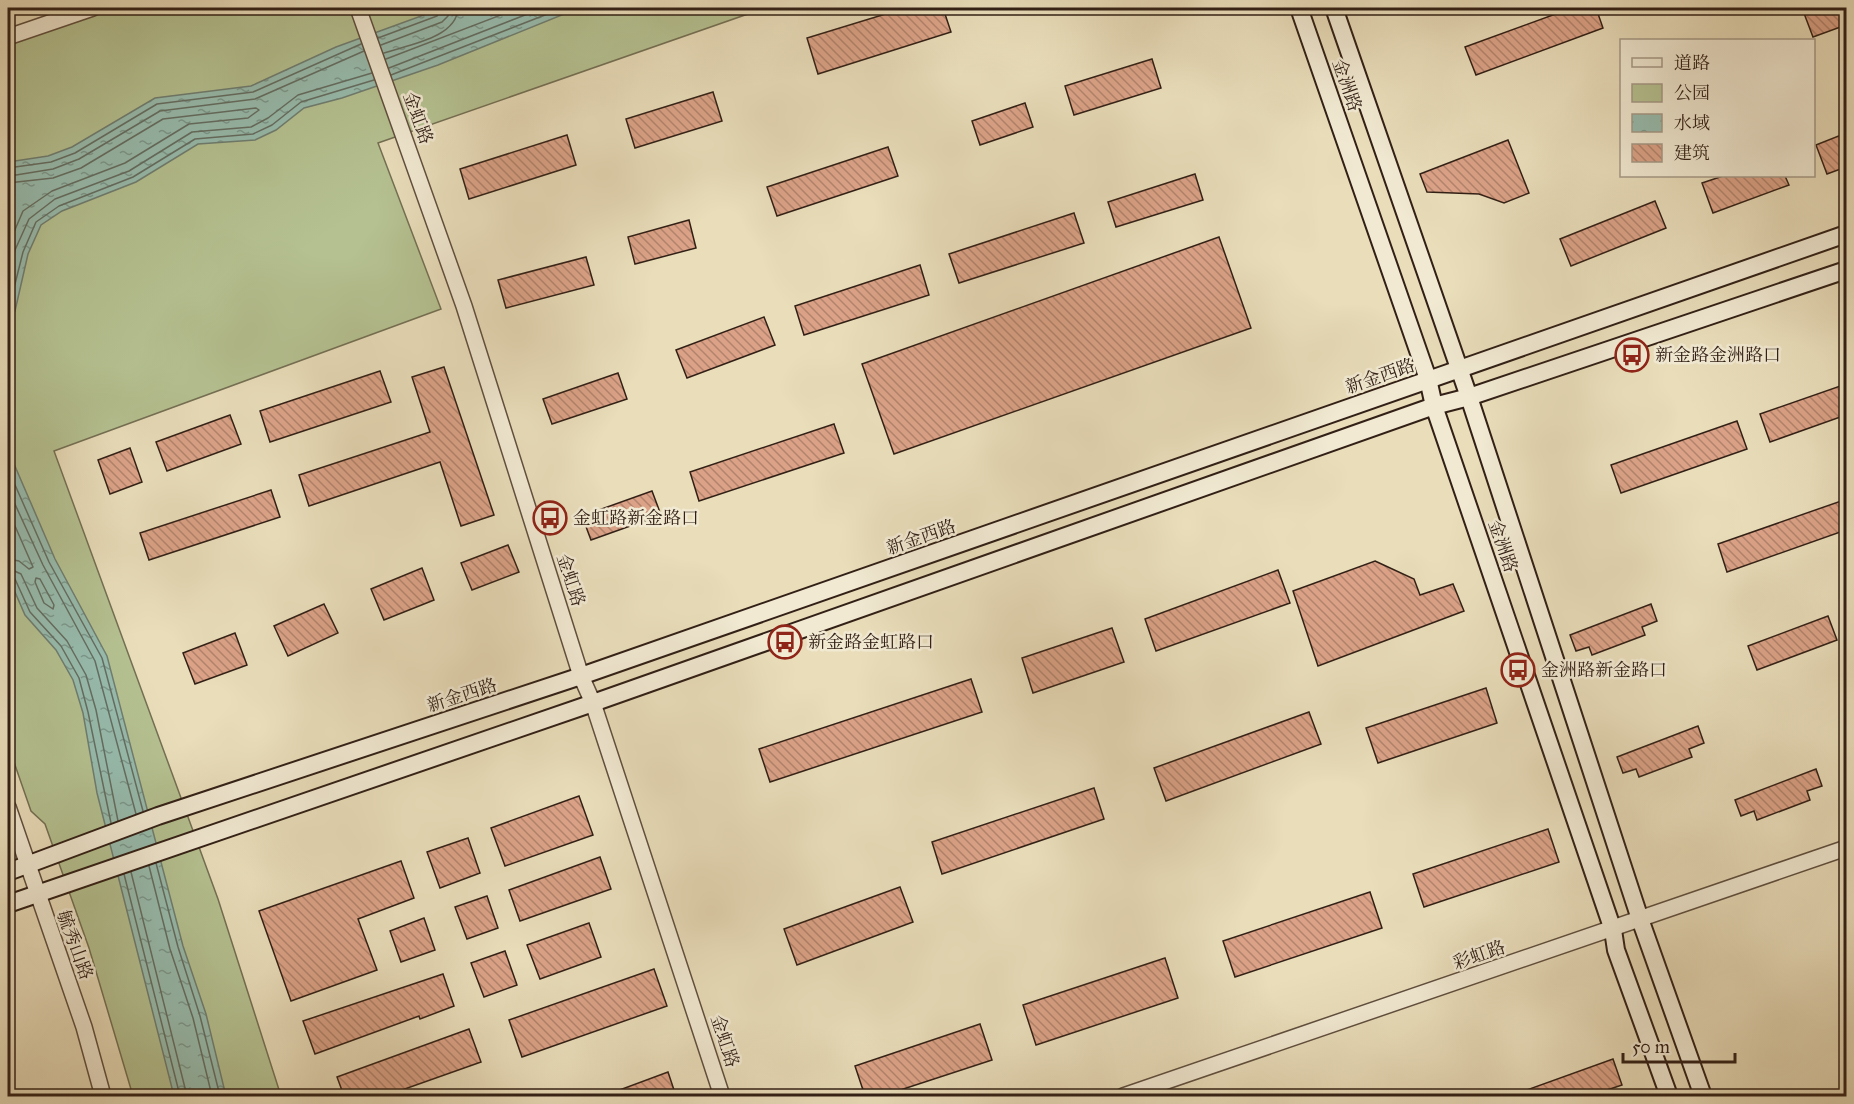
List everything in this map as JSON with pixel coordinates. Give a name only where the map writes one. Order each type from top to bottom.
[{"type":"main road","name":"金洲路","points":[[1299,8],[1428,380],[1434,406],[1613,930],[1616,950],[1669,1096]]},
{"type":"main road","name":"金洲路","points":[[1334,8],[1469,397],[1640,918],[1702,1096]]},
{"type":"main road","name":"新金西路","points":[[8,872],[158,816],[581,676],[1846,234]]},
{"type":"main road","points":[[8,904],[593,703],[1434,406],[1469,397],[1846,270]]},
{"type":"street","points":[[8,37],[93,8]]},
{"type":"street","name":"金虹路","points":[[358,8],[464,306],[581,676],[593,703],[723,1096]]},
{"type":"street","name":"毓秀山路","points":[[8,807],[84,1027],[103,1096]]},
{"type":"street","name":"彩虹路","points":[[1124,1096],[1613,930],[1640,918],[1846,848]]},
{"type":"green space","points":[[93,8],[765,8],[378,143],[441,309],[54,451],[218,899],[281,1096],[133,1096],[89,948],[45,824],[31,811],[8,745],[8,37]]},
{"type":"water","points":[[443,8],[579,8],[438,65],[342,98],[304,108],[276,130],[255,140],[198,144],[136,182],[62,211],[41,225],[28,254],[15,311],[8,324],[8,158],[15,161],[48,156],[72,147],[155,98],[251,86],[336,47]]},
{"type":"water","points":[[8,450],[55,559],[107,656],[183,946],[206,1014],[226,1096],[174,1096],[97,793],[83,713],[73,680],[56,650],[25,615],[8,576]]},
{"type":"building","points":[[905,8],[943,8],[951,32],[818,74],[807,38]]},
{"type":"building","points":[[1572,8],[1596,8],[1603,28],[1476,75],[1465,47]]},
{"type":"building","points":[[1802,8],[1846,8],[1846,25],[1813,37]]},
{"type":"building","points":[[1152,59],[1161,88],[1074,115],[1065,86]]},
{"type":"building","points":[[713,92],[722,121],[635,148],[626,119]]},
{"type":"building","points":[[1025,103],[1033,127],[980,145],[972,121]]},
{"type":"building","points":[[1846,133],[1846,167],[1827,174],[1816,145]]},
{"type":"building","points":[[567,135],[576,165],[469,199],[460,169]]},
{"type":"building","points":[[1508,140],[1529,193],[1504,203],[1479,194],[1427,192],[1420,174]]},
{"type":"building","points":[[888,147],[898,176],[777,216],[767,187]]},
{"type":"building","points":[[1195,174],[1203,200],[1116,227],[1108,202]]},
{"type":"building","points":[[1720,177],[1785,177],[1789,185],[1713,213],[1702,183]]},
{"type":"building","points":[[1655,201],[1666,228],[1571,266],[1560,239]]},
{"type":"building","points":[[1074,213],[1084,243],[959,283],[949,254]]},
{"type":"building","points":[[689,220],[696,248],[635,264],[628,237]]},
{"type":"building","points":[[1219,237],[1251,328],[894,454],[862,364]]},
{"type":"building","points":[[586,257],[594,285],[506,308],[498,280]]},
{"type":"building","points":[[920,265],[929,295],[804,335],[795,306]]},
{"type":"building","points":[[764,317],[775,345],[687,378],[676,350]]},
{"type":"building","points":[[444,367],[494,515],[461,526],[440,462],[309,506],[299,475],[430,432],[412,377]]},
{"type":"building","points":[[380,371],[391,402],[270,442],[260,411]]},
{"type":"building","points":[[618,373],[627,399],[552,424],[543,399]]},
{"type":"building","points":[[1846,384],[1846,415],[1770,442],[1760,414]]},
{"type":"building","points":[[230,415],[241,444],[167,471],[156,442]]},
{"type":"building","points":[[1737,421],[1747,449],[1621,493],[1611,465]]},
{"type":"building","points":[[834,424],[844,453],[699,501],[690,472]]},
{"type":"building","points":[[130,448],[142,482],[110,494],[98,460]]},
{"type":"building","points":[[271,490],[280,517],[149,560],[140,533]]},
{"type":"building","points":[[652,491],[661,515],[591,540],[582,516]]},
{"type":"building","points":[[1844,500],[1846,530],[1727,572],[1718,544]]},
{"type":"building","points":[[508,545],[519,572],[472,590],[461,563]]},
{"type":"building","points":[[1375,561],[1414,579],[1420,595],[1453,584],[1464,611],[1318,666],[1293,591]]},
{"type":"building","points":[[422,568],[434,600],[384,620],[371,589]]},
{"type":"building","points":[[1278,570],[1290,603],[1156,651],[1145,619]]},
{"type":"building","points":[[324,604],[338,633],[288,656],[274,626]]},
{"type":"building","points":[[1651,604],[1657,621],[1642,627],[1645,635],[1592,655],[1589,647],[1576,651],[1570,635]]},
{"type":"building","points":[[1828,616],[1837,640],[1757,670],[1748,646]]},
{"type":"building","points":[[1112,628],[1124,662],[1033,693],[1022,658]]},
{"type":"building","points":[[235,633],[247,665],[195,684],[183,653]]},
{"type":"building","points":[[971,679],[982,712],[770,782],[759,749]]},
{"type":"building","points":[[1486,688],[1497,723],[1378,763],[1366,728]]},
{"type":"building","points":[[1309,712],[1321,744],[1166,801],[1154,768]]},
{"type":"building","points":[[1698,726],[1704,743],[1689,749],[1692,757],[1639,777],[1636,769],[1623,773],[1617,757]]},
{"type":"building","points":[[1816,769],[1822,786],[1807,791],[1810,800],[1757,820],[1754,811],[1741,816],[1735,800]]},
{"type":"building","points":[[1094,788],[1104,819],[942,874],[932,842]]},
{"type":"building","points":[[579,796],[593,835],[505,866],[491,828]]},
{"type":"building","points":[[1548,829],[1559,862],[1424,907],[1413,874]]},
{"type":"building","points":[[468,838],[480,873],[440,888],[427,852]]},
{"type":"building","points":[[600,857],[611,889],[520,921],[509,890]]},
{"type":"building","points":[[401,861],[414,898],[358,919],[377,970],[291,1001],[259,911]]},
{"type":"building","points":[[900,887],[913,922],[797,965],[784,929]]},
{"type":"building","points":[[1370,892],[1382,928],[1235,977],[1223,941]]},
{"type":"building","points":[[487,896],[498,928],[467,939],[455,907]]},
{"type":"building","points":[[424,918],[435,950],[401,962],[390,931]]},
{"type":"building","points":[[589,923],[601,957],[540,979],[527,945]]},
{"type":"building","points":[[505,951],[517,985],[484,997],[471,963]]},
{"type":"building","points":[[1165,958],[1178,998],[1036,1045],[1023,1005]]},
{"type":"building","points":[[654,969],[667,1006],[522,1057],[509,1020]]},
{"type":"building","points":[[443,974],[454,1006],[420,1019],[419,1016],[315,1054],[303,1021]]},
{"type":"building","points":[[980,1024],[992,1060],[882,1096],[865,1096],[855,1066]]},
{"type":"building","points":[[469,1029],[481,1062],[385,1096],[344,1096],[337,1077]]},
{"type":"building","points":[[1613,1059],[1622,1085],[1607,1090],[1609,1096],[1510,1096]]},
{"type":"building","points":[[668,1072],[676,1096],[606,1096],[606,1095]]},
{"type":"place","name":"新金路金洲路口","points":[[1632,355]]},
{"type":"place","name":"金虹路新金路口","points":[[550,518]]},
{"type":"place","name":"新金路金虹路口","points":[[785,642]]},
{"type":"place","name":"金洲路新金路口","points":[[1518,670]]}]
